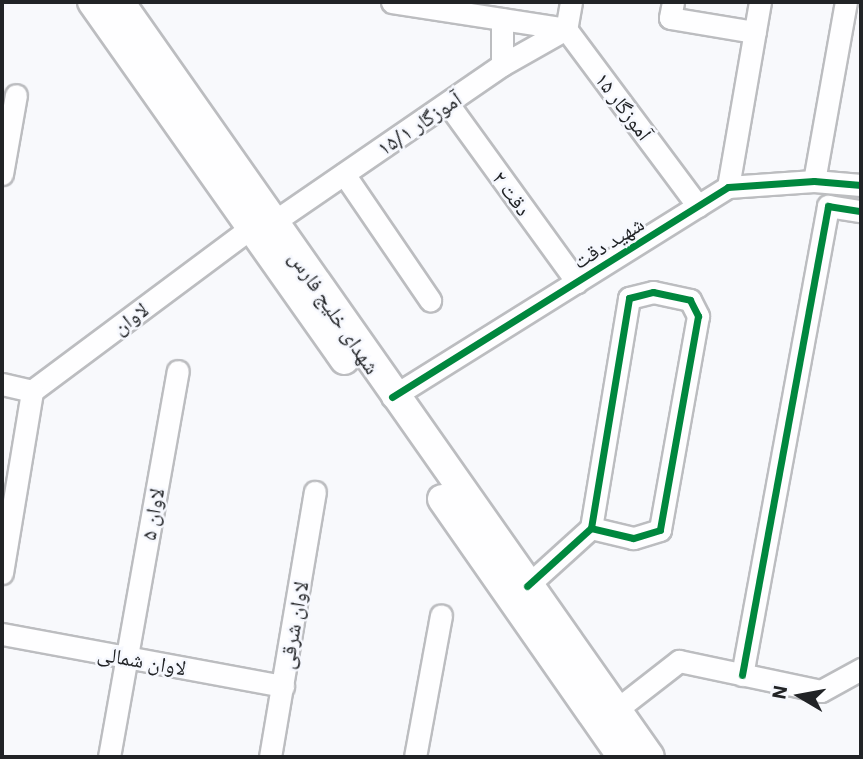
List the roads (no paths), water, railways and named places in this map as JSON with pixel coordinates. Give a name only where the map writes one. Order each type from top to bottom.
[{"type":"main road","name":"شهدای خلیج فارس","points":[[92,2],[264,224],[392,397],[622,757]]},
{"type":"main road","name":"شهدای خلیج فارس","points":[[120,2],[264,224],[487,545],[527,586],[650,757]]},
{"type":"street","points":[[392,2],[566,29],[571,2]]},
{"type":"street","points":[[673,2],[670,18],[755,32]]},
{"type":"street","points":[[728,187],[760,2]]},
{"type":"street","points":[[814,181],[846,2]]},
{"type":"street","points":[[502,19],[502,65]]},
{"type":"street","name":"آموزگار ۱۵/۱","points":[[264,224],[344,174],[502,65],[566,29]]},
{"type":"street","name":"آموزگار ۱۵","points":[[566,29],[698,206]]},
{"type":"street","points":[[2,174],[16,95]]},
{"type":"street","name":"دقت ۲","points":[[448,104],[576,282]]},
{"type":"street","points":[[344,174],[430,300]]},
{"type":"street","name":"شهید دقت","points":[[392,397],[728,187],[814,181],[861,186]]},
{"type":"street","points":[[742,675],[828,206],[861,211]]},
{"type":"street","name":"لاوان","points":[[32,391],[264,224]]},
{"type":"street","points":[[527,586],[591,528],[629,298],[653,292],[690,300],[698,316],[660,530],[632,538],[591,528]]},
{"type":"street","name":"لاوان ۵","points":[[109,757],[177,371]]},
{"type":"street","points":[[2,384],[32,391],[2,573]]},
{"type":"street","name":"لاوان شرقی","points":[[271,757],[315,492]]},
{"type":"street","points":[[415,757],[441,615]]},
{"type":"street","name":"لاوان شمالی","points":[[2,634],[283,686]]},
{"type":"street","points":[[616,710],[679,661],[821,691],[861,669]]}]
